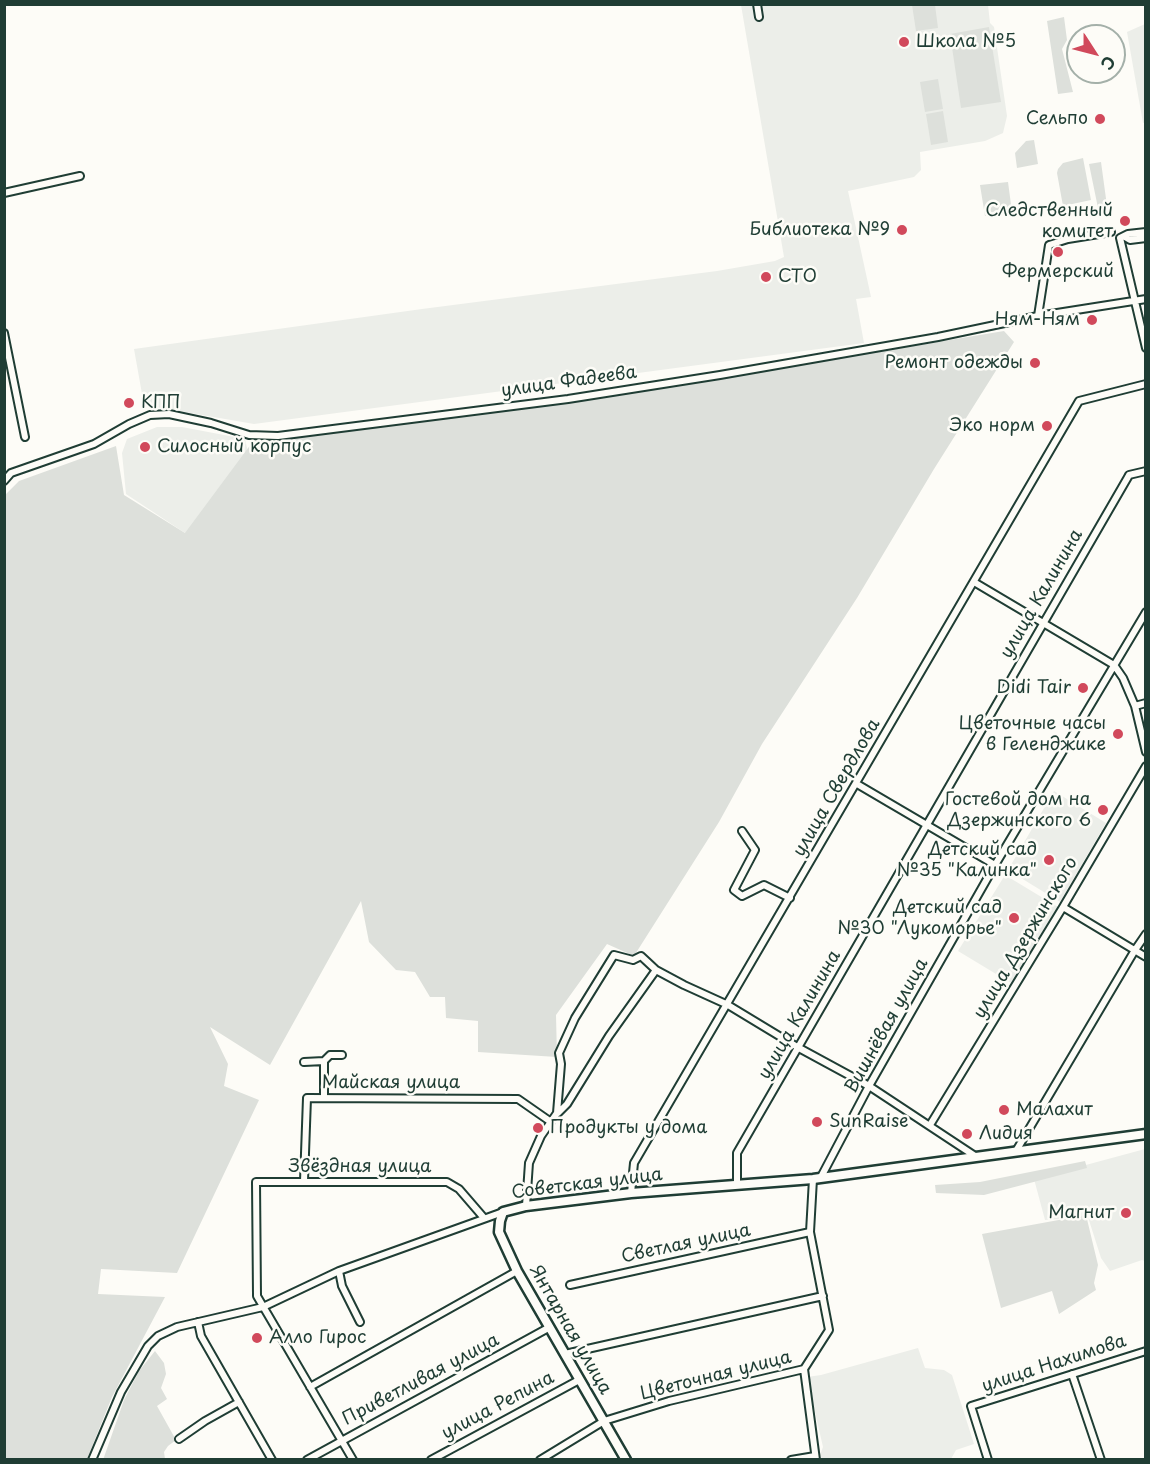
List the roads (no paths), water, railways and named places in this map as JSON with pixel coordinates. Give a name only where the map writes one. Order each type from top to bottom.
[{"type":"street","points":[[757,4],[759,17]]},
{"type":"street","points":[[4,193],[80,176]]},
{"type":"street","points":[[1038,316],[1049,245],[1111,232]]},
{"type":"street","points":[[1122,238],[1128,234],[1146,232]]},
{"type":"street","points":[[1122,238],[1130,240],[1146,238]]},
{"type":"street","points":[[1122,238],[1146,348]]},
{"type":"street","points":[[1135,301],[1146,299]]},
{"type":"street","name":"улица Фадеева","points":[[4,481],[11,473],[94,444],[150,415],[169,414],[211,423],[249,435],[278,436],[568,399],[720,375],[927,339],[1038,316],[1135,301]]},
{"type":"street","points":[[4,333],[25,437]]},
{"type":"street","name":"улица Свердлова","points":[[632,1193],[634,1163],[1079,401],[1146,384]]},
{"type":"street","name":"улица Калинина","points":[[737,1184],[737,1153],[1129,475],[1146,471]]},
{"type":"street","points":[[974,582],[1114,665],[1123,678],[1135,706],[1146,752]]},
{"type":"street","name":"Вишнёвая улица","points":[[817,1178],[995,865],[1146,612]]},
{"type":"street","points":[[1135,706],[1146,703]]},
{"type":"street","name":"улица Дзержинского","points":[[930,1125],[1146,766]]},
{"type":"street","points":[[857,784],[995,865]]},
{"type":"street","points":[[742,831],[755,850],[734,890],[742,896],[764,885],[790,898]]},
{"type":"street","points":[[1063,907],[1146,957]]},
{"type":"street","points":[[1016,1151],[1146,934]]},
{"type":"street","points":[[557,1113],[561,1064],[559,1053],[575,1018],[614,955],[633,960],[641,956],[656,970],[728,1005],[799,1048],[869,1086],[975,1156]]},
{"type":"street","points":[[526,1206],[529,1163],[541,1136],[557,1113],[567,1104],[609,1036],[656,970]]},
{"type":"street","points":[[304,1062],[324,1061],[330,1055],[342,1055]]},
{"type":"street","points":[[324,1061],[324,1098]]},
{"type":"street","name":"Майская улица","points":[[304,1181],[307,1098],[518,1099],[551,1122]]},
{"type":"street","name":"Советская улица","points":[[92,1460],[121,1392],[148,1346],[159,1336],[177,1327],[262,1307],[339,1271],[503,1212],[526,1206],[632,1193],[817,1178],[1146,1134]]},
{"type":"street","points":[[791,1460],[816,1458],[804,1369],[829,1330],[810,1232],[817,1178]]},
{"type":"street","name":"Звёздная улица","points":[[262,1307],[257,1296],[256,1182],[447,1182],[459,1189],[484,1218]]},
{"type":"street","name":"Янтарная улица","points":[[503,1212],[499,1232],[517,1271],[626,1460]]},
{"type":"street","name":"Светлая улица","points":[[570,1285],[810,1232]]},
{"type":"street","points":[[339,1271],[342,1286],[360,1322]]},
{"type":"street","points":[[310,1387],[517,1271]]},
{"type":"street","points":[[565,1354],[823,1296]]},
{"type":"street","points":[[262,1307],[353,1460]]},
{"type":"street","points":[[198,1322],[201,1336],[272,1460]]},
{"type":"street","name":"Приветливая улица","points":[[307,1460],[550,1327]]},
{"type":"street","name":"улица Нахимова","points":[[988,1460],[971,1406],[1146,1351]]},
{"type":"street","name":"Цветочная улица","points":[[540,1460],[604,1421],[669,1401],[804,1369]]},
{"type":"street","points":[[1072,1374],[1101,1460]]},
{"type":"street","name":"улица Репина","points":[[431,1460],[579,1380]]},
{"type":"street","points":[[179,1440],[205,1421],[239,1402]]},
{"type":"place","name":"Школа №5","points":[[904,42]]},
{"type":"place","name":"Сельпо","points":[[1100,119]]},
{"type":"place","name":"Следственный комитет","points":[[1125,221]]},
{"type":"place","name":"Библиотека №9","points":[[902,230]]},
{"type":"place","name":"Фермерский","points":[[1058,252]]},
{"type":"place","name":"СТО","points":[[766,277]]},
{"type":"place","name":"Ням-Ням","points":[[1092,320]]},
{"type":"place","name":"Ремонт одежды","points":[[1035,363]]},
{"type":"place","name":"КПП","points":[[129,403]]},
{"type":"place","name":"Эко норм","points":[[1047,426]]},
{"type":"place","name":"Силосный корпус","points":[[145,447]]},
{"type":"place","name":"Didi Tair","points":[[1083,688]]},
{"type":"place","name":"Цветочные часы в Геленджике","points":[[1118,734]]},
{"type":"place","name":"Гостевой дом на Дзержинского 6","points":[[1103,810]]},
{"type":"place","name":"Детский сад №35 \"Калинка\"","points":[[1049,860]]},
{"type":"place","name":"Детский сад №30 \"Лукоморье\"","points":[[1014,918]]},
{"type":"place","name":"Малахит","points":[[1004,1110]]},
{"type":"place","name":"SunRaise","points":[[817,1122]]},
{"type":"place","name":"Продукты у дома","points":[[538,1128]]},
{"type":"place","name":"Лидия","points":[[967,1134]]},
{"type":"place","name":"Магнит","points":[[1126,1213]]},
{"type":"place","name":"Алло Гирос","points":[[257,1338]]}]
